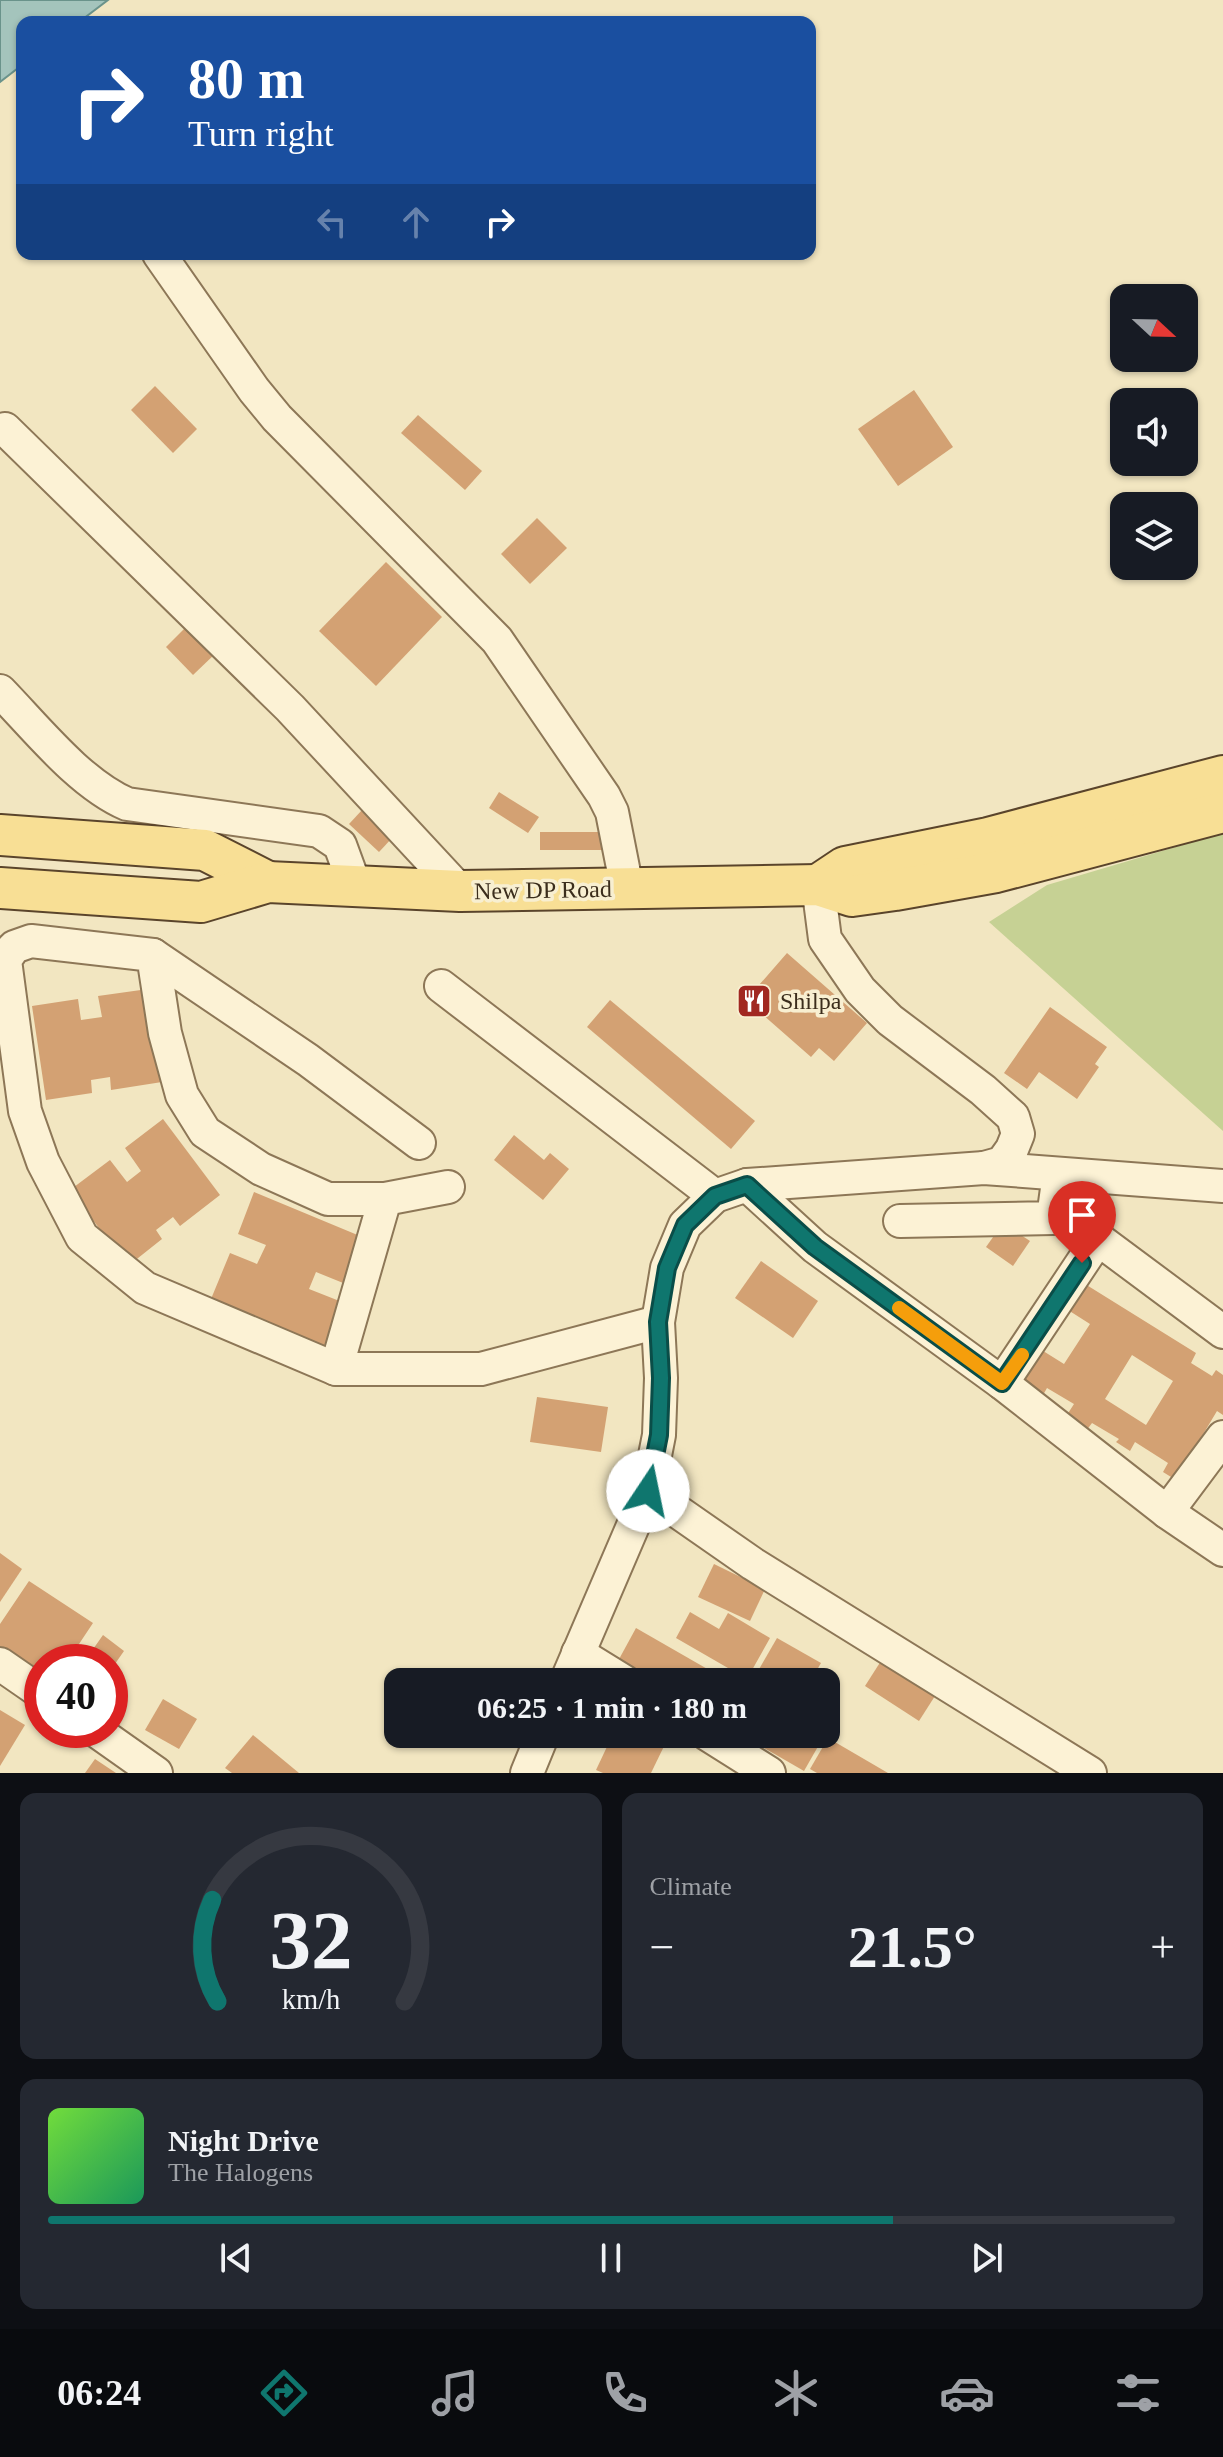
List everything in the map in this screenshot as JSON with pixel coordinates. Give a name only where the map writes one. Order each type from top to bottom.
[{"type":"main road","name":"New DP Road","points":[[818,885],[845,867],[988,838],[1223,776]]},
{"type":"main road","name":"New DP Road","points":[[0,888],[201,902],[268,882],[460,891],[818,885],[852,896],[996,872],[1223,812]]},
{"type":"main road","name":"New DP Road","points":[[0,835],[205,850],[268,882]]},
{"type":"street","points":[[163,260],[277,418],[497,640],[516,664],[612,812],[627,888]]},
{"type":"street","points":[[5,429],[290,708],[460,891]]},
{"type":"street","points":[[0,691],[90,783],[108,796],[127,804],[319,831],[340,845],[355,886]]},
{"type":"street","points":[[818,885],[825,939],[860,990],[890,1020],[983,1090],[1013,1117],[1018,1134],[1012,1149],[1002,1163],[984,1168]]},
{"type":"street","points":[[419,1143],[308,1060],[153,955],[31,941],[14,947],[5,960],[25,1111],[43,1162],[82,1237],[145,1288],[336,1369],[481,1369],[658,1322]]},
{"type":"street","points":[[153,955],[165,1033],[182,1095],[205,1132],[261,1169],[328,1199],[385,1199],[448,1187]]},
{"type":"street","points":[[441,986],[715,1196]]},
{"type":"street","points":[[572,1668],[648,1491],[659,1435],[661,1378],[658,1322],[667,1268],[685,1225],[715,1196],[747,1185],[984,1168],[1223,1186]]},
{"type":"street","points":[[900,1221],[1053,1218],[1059,1174]]},
{"type":"street","points":[[747,1185],[815,1247],[1002,1383],[1167,1512],[1223,1550]]},
{"type":"street","points":[[336,1369],[385,1199]]},
{"type":"street","points":[[1002,1383],[1098,1239],[1223,1332]]},
{"type":"street","points":[[1167,1512],[1223,1437]]},
{"type":"street","points":[[648,1491],[753,1564],[1090,1773]]},
{"type":"street","points":[[578,1653],[602,1668]]},
{"type":"street","points":[[0,1664],[24,1681]]},
{"type":"street","points":[[121,1748],[156,1773]]},
{"type":"street","points":[[729,1748],[769,1773]]},
{"type":"green space","points":[[1223,833],[1223,1131],[989,922],[1047,885]]},
{"type":"water","points":[[0,0],[108,0],[87,16],[16,16],[16,70],[0,82]]},
{"type":"building","points":[[155,386],[197,429],[173,453],[131,410]]},
{"type":"building","points":[[914,390],[953,447],[898,486],[858,429]]},
{"type":"building","points":[[418,415],[482,471],[465,490],[401,433]]},
{"type":"building","points":[[537,518],[567,548],[530,584],[501,554]]},
{"type":"building","points":[[386,562],[442,617],[376,686],[319,631]]},
{"type":"building","points":[[189,624],[217,652],[193,675],[166,647]]},
{"type":"building","points":[[499,792],[539,817],[528,833],[489,808]]},
{"type":"building","points":[[363,809],[393,837],[379,852],[349,824]]},
{"type":"building","points":[[540,832],[604,832],[604,850],[540,850]]},
{"type":"building","points":[[787,953],[867,1023],[834,1061],[819,1048],[811,1057],[746,1000]]},
{"type":"building","points":[[148,989],[162,1082],[111,1090],[110,1077],[91,1080],[92,1093],[46,1100],[32,1006],[78,999],[81,1020],[102,1017],[98,996]]},
{"type":"building","points":[[610,1000],[755,1121],[731,1149],[587,1027]]},
{"type":"building","points":[[1050,1007],[1107,1047],[1095,1064],[1099,1067],[1077,1099],[1039,1072],[1027,1089],[1004,1073]]},
{"type":"building","points":[[163,1119],[220,1195],[180,1226],[173,1217],[156,1230],[162,1239],[128,1266],[70,1190],[110,1160],[127,1182],[141,1171],[125,1148]]},
{"type":"building","points":[[514,1135],[544,1160],[550,1153],[569,1169],[543,1200],[494,1160]]},
{"type":"building","points":[[254,1192],[372,1241],[353,1287],[316,1272],[309,1289],[342,1302],[324,1346],[211,1299],[230,1253],[257,1264],[266,1245],[238,1234]]},
{"type":"building","points":[[1003,1223],[1030,1241],[1013,1266],[986,1247]]},
{"type":"building","points":[[761,1261],[818,1301],[793,1338],[735,1298]]},
{"type":"building","points":[[1085,1284],[1196,1353],[1191,1363],[1212,1376],[1216,1370],[1223,1375],[1223,1415],[1217,1411],[1193,1451],[1197,1454],[1184,1485],[1163,1472],[1168,1463],[1135,1442],[1130,1451],[1116,1442],[1119,1439],[1092,1423],[1086,1431],[1065,1418],[1074,1404],[1047,1388],[1039,1402],[1016,1388],[1040,1349],[1064,1364],[1090,1324],[1068,1310]],"holes":[[[1132,1355],[1173,1381],[1146,1425],[1105,1399]]]},
{"type":"building","points":[[537,1397],[608,1407],[601,1452],[530,1442]]},
{"type":"building","points":[[0,1553],[22,1569],[0,1602]]},
{"type":"building","points":[[714,1564],[765,1589],[750,1621],[698,1597]]},
{"type":"building","points":[[29,1581],[93,1623],[79,1644],[24,1644],[24,1662],[0,1646],[0,1624]]},
{"type":"building","points":[[690,1612],[719,1629],[728,1613],[770,1638],[753,1668],[728,1668],[676,1638]]},
{"type":"building","points":[[636,1628],[706,1668],[631,1668],[618,1661]]},
{"type":"building","points":[[103,1635],[115,1644],[97,1644]]},
{"type":"building","points":[[777,1638],[821,1663],[818,1668],[760,1668]]},
{"type":"building","points":[[888,1650],[942,1685],[919,1721],[865,1686]]},
{"type":"building","points":[[163,1699],[197,1719],[179,1749],[145,1730]]},
{"type":"building","points":[[0,1710],[24,1727],[0,1766]]},
{"type":"building","points":[[253,1735],[299,1773],[232,1773],[225,1768]]},
{"type":"building","points":[[840,1745],[888,1773],[817,1773],[810,1769],[822,1748],[840,1748]]},
{"type":"building","points":[[606,1748],[663,1748],[651,1773],[603,1773],[596,1770]]},
{"type":"building","points":[[764,1748],[817,1748],[804,1771]]},
{"type":"building","points":[[95,1759],[116,1773],[85,1773]]},
{"type":"slow traffic","points":[[899,1308],[1002,1383],[1022,1355]]},
{"type":"place","name":"Shilpa","points":[[754,1001]]},
{"type":"route","points":[[648,1491],[659,1435],[661,1378],[658,1322],[667,1268],[685,1225],[715,1196],[747,1185],[815,1247],[1002,1383],[1082,1263]]}]
